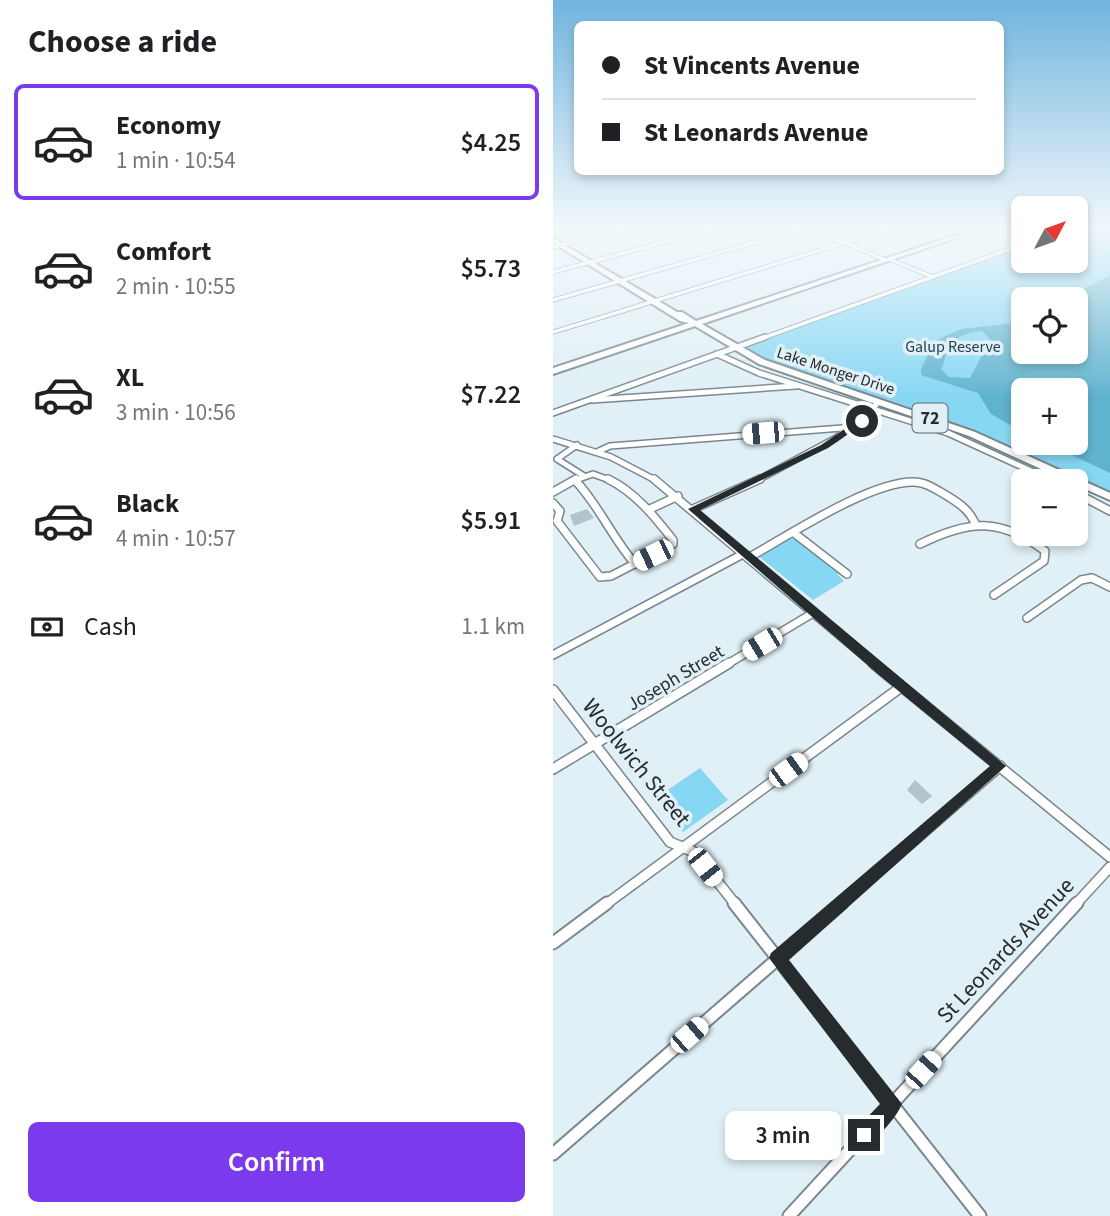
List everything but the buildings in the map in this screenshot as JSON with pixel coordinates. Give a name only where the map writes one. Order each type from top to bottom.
[{"type":"main road","name":"72","points":[[629,286],[739,350]]},
{"type":"main road","points":[[553,370],[802,286]]},
{"type":"main road","name":"Lake Monger Drive","points":[[739,350],[878,407],[1020,454],[1110,497]]},
{"type":"street","points":[[553,300],[601,286]]},
{"type":"street","points":[[553,332],[706,286]]},
{"type":"street","points":[[553,413],[717,354],[739,350],[761,339],[909,286]]},
{"type":"street","name":"Lake Monger Drive","points":[[717,354],[797,386],[878,407],[948,433],[1028,469]]},
{"type":"street","points":[[591,399],[604,401],[797,386]]},
{"type":"street","points":[[693,509],[824,447],[855,427],[878,407]]},
{"type":"street","points":[[599,451],[610,446],[855,427]]},
{"type":"street","points":[[553,439],[599,451],[637,467],[678,496],[901,687],[1110,857]]},
{"type":"street","points":[[577,444],[557,459],[584,476]]},
{"type":"street","points":[[553,492],[584,476],[595,474],[608,480],[649,509],[673,540],[671,547],[611,576],[597,576],[557,521],[559,512],[553,503]]},
{"type":"street","points":[[575,480],[595,502],[615,541],[635,564]]},
{"type":"street","points":[[553,655],[874,491],[910,482],[927,485],[960,503],[970,512],[975,523]]},
{"type":"street","points":[[649,509],[678,496]]},
{"type":"street","points":[[1088,499],[1110,511]]},
{"type":"street","points":[[920,544],[946,531],[975,523],[1007,528],[1041,548],[1046,555],[1044,561],[994,595]]},
{"type":"street","points":[[794,533],[847,574]]},
{"type":"street","points":[[1027,618],[1081,580],[1092,578],[1110,586]]},
{"type":"street","name":"Joseph Street","points":[[553,769],[813,613]]},
{"type":"street","points":[[553,943],[901,687]]},
{"type":"street","name":"Woolwich Street","points":[[553,690],[670,842],[694,852],[980,1216]]},
{"type":"street","points":[[553,1154],[1000,766]]},
{"type":"street","name":"St Leonards Avenue","points":[[789,1216],[1110,867]]},
{"type":"green space","name":"Galup Reserve","points":[[911,286],[1110,286],[1110,492],[1088,482],[1088,469],[1060,469],[1030,455],[1088,455],[1088,378],[1011,378],[1011,447],[892,401],[799,373],[746,349],[758,341]]},
{"type":"green space","points":[[787,539],[796,539],[837,569],[838,575],[844,581],[813,600],[757,555]]},
{"type":"green space","points":[[700,768],[728,800],[683,832],[656,798]]},
{"type":"shaded area","points":[[1110,286],[1110,473],[1072,455],[1088,455],[1088,378],[1011,378],[1011,426],[991,414],[978,393],[921,375],[921,369],[935,341],[961,329],[1011,323],[1011,364],[1088,364],[1088,287]],"holes":[[[982,331],[994,343],[981,357],[970,378],[949,377],[941,369],[953,343],[961,336]]]},
{"type":"route","points":[[862,421],[824,447],[693,509],[883,672],[1000,766],[777,958],[892,1104],[864,1135]]}]
